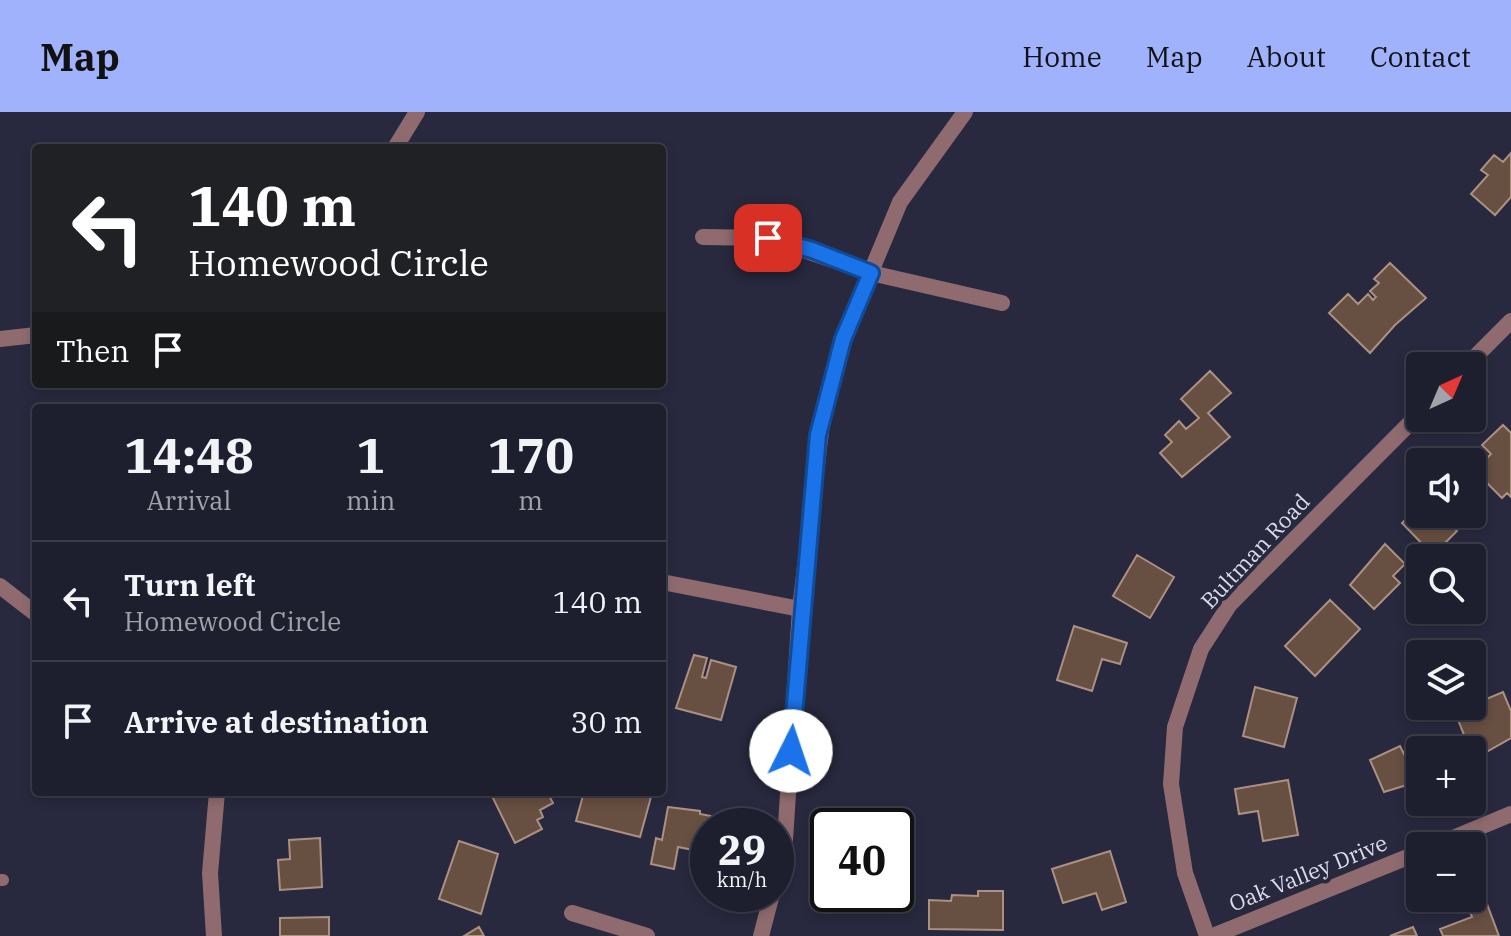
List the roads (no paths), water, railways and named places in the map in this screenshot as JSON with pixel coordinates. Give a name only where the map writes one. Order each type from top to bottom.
[{"type":"street","points":[[397,144],[417,112]]},
{"type":"street","points":[[787,808],[800,609],[824,406],[843,339],[900,202],[965,112]]},
{"type":"street","points":[[703,237],[768,238],[812,250],[871,273],[1002,303]]},
{"type":"street","points":[[1480,352],[1511,321]]},
{"type":"street","points":[[0,339],[32,335]]},
{"type":"street","name":"Bultman Road","points":[[1210,936],[1185,873],[1171,784],[1175,727],[1201,649],[1230,604],[1406,427]]},
{"type":"street","points":[[666,583],[800,609]]},
{"type":"street","points":[[0,586],[32,611]]},
{"type":"street","points":[[214,936],[210,873],[217,796]]},
{"type":"street","points":[[1468,832],[1511,814]]},
{"type":"street","name":"Oak Valley Drive","points":[[1210,936],[1406,858]]},
{"type":"street","points":[[761,936],[767,912]]},
{"type":"street","points":[[572,913],[647,936]]}]
